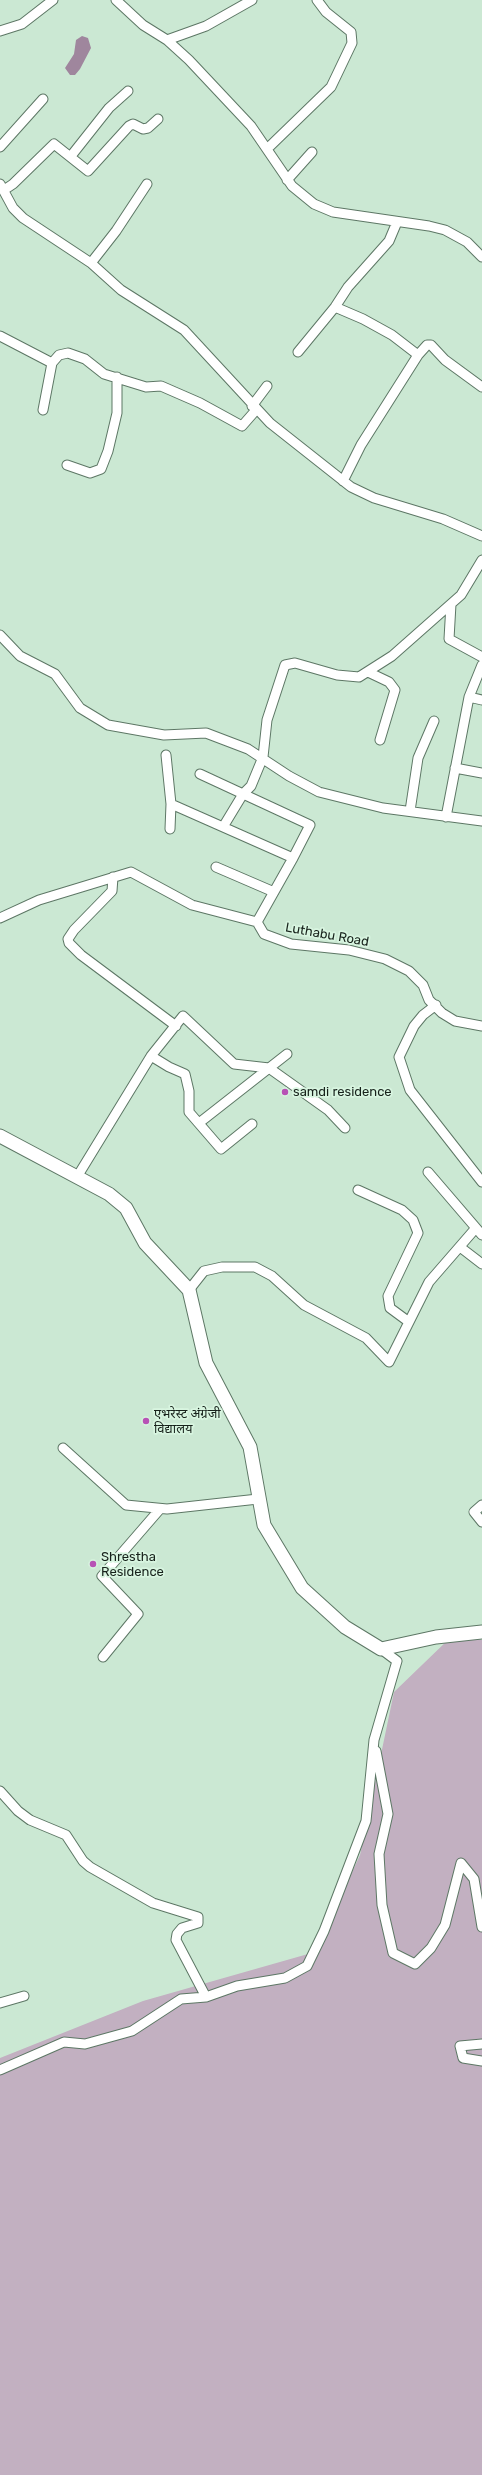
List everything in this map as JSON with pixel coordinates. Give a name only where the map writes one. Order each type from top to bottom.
[{"type":"main road","points":[[0,1136],[77,1177],[98,1186],[126,1208],[145,1243],[189,1290],[206,1363],[250,1447],[258,1499],[264,1525],[302,1588],[345,1627],[381,1648],[436,1637],[482,1632]]},
{"type":"street","points":[[0,32],[22,24],[53,0]]},
{"type":"street","points":[[116,0],[143,25],[167,40],[251,126],[287,180],[306,198],[323,209],[429,226],[457,235],[482,256]]},
{"type":"street","points":[[167,40],[206,26],[252,0]]},
{"type":"street","points":[[267,149],[330,87],[352,43],[351,32],[326,12],[317,0]]},
{"type":"street","points":[[71,156],[109,108],[128,91]]},
{"type":"street","points":[[0,147],[43,99]]},
{"type":"street","points":[[158,119],[148,128],[143,129],[133,124],[129,126],[88,171],[54,144],[13,184],[2,187],[13,208],[23,218],[90,263],[121,290],[184,330],[254,408],[287,437],[343,480],[374,498],[443,519],[482,536]]},
{"type":"street","points":[[287,180],[312,152]]},
{"type":"street","points":[[90,263],[116,231],[147,184]]},
{"type":"street","points":[[298,352],[335,307],[348,287],[389,241],[397,222]]},
{"type":"street","points":[[335,307],[363,319],[418,354]]},
{"type":"street","points":[[0,336],[52,363]]},
{"type":"street","points":[[343,480],[360,445],[423,348],[431,345],[445,360],[482,387]]},
{"type":"street","points":[[43,410],[52,363],[59,355],[68,353],[85,359],[104,374],[146,387],[161,386],[200,403],[242,426],[267,386]]},
{"type":"street","points":[[67,465],[90,473],[100,469],[108,451],[117,413],[117,377]]},
{"type":"street","points":[[223,827],[243,794],[251,786],[263,757],[267,720],[286,665],[295,663],[337,676],[359,677],[392,656],[461,595],[482,560]]},
{"type":"street","points":[[451,604],[449,639],[482,657]]},
{"type":"street","points":[[0,635],[20,656],[55,674],[80,708],[93,718],[108,725],[164,735],[206,733],[263,757],[289,776],[320,792],[363,804],[482,821]]},
{"type":"street","points":[[446,817],[469,697],[482,665]]},
{"type":"street","points":[[368,672],[389,682],[395,690],[380,740]]},
{"type":"street","points":[[469,697],[482,700]]},
{"type":"street","points":[[410,811],[418,758],[434,721]]},
{"type":"street","points":[[166,755],[171,804],[170,829]]},
{"type":"street","points":[[455,768],[482,773]]},
{"type":"street","points":[[0,918],[39,900],[131,872],[192,905],[257,922],[310,829],[310,826],[200,774]]},
{"type":"street","points":[[171,804],[293,858]]},
{"type":"street","points":[[216,867],[274,892]]},
{"type":"street","points":[[113,877],[112,891],[74,930],[68,939],[69,943],[81,955],[176,1026]]},
{"type":"street","name":"Luthabu Road","points":[[257,922],[264,934],[291,944],[348,950],[385,959],[409,971],[423,985],[429,1000],[436,1005],[442,1013],[455,1021],[482,1026]]},
{"type":"street","points":[[436,1005],[423,1015],[414,1026],[399,1056],[410,1090],[482,1182]]},
{"type":"street","points":[[77,1177],[151,1056],[183,1016],[234,1064],[269,1068],[328,1110],[344,1128]]},
{"type":"street","points":[[199,1123],[287,1054]]},
{"type":"street","points":[[151,1056],[169,1067],[185,1074],[189,1091],[189,1112],[221,1149],[252,1124]]},
{"type":"street","points":[[428,1172],[475,1229],[482,1235]]},
{"type":"street","points":[[358,1190],[402,1210],[413,1220],[418,1234],[388,1296],[390,1308],[408,1322]]},
{"type":"street","points":[[189,1290],[204,1271],[222,1267],[255,1267],[272,1276],[304,1305],[366,1338],[389,1362],[429,1282],[475,1229]]},
{"type":"street","points":[[460,1248],[482,1264]]},
{"type":"street","points":[[63,1448],[126,1505],[160,1509],[258,1499]]},
{"type":"street","points":[[482,1505],[474,1512],[482,1522]]},
{"type":"street","points":[[103,1657],[138,1614],[102,1576],[160,1509]]},
{"type":"street","points":[[0,2070],[64,2042],[85,2044],[132,2031],[181,1999],[206,1996],[237,1986],[285,1978],[307,1966],[324,1931],[366,1821],[374,1740],[397,1661],[381,1648]]},
{"type":"street","points":[[374,1740],[388,1814],[379,1854],[382,1906],[394,1953],[416,1964],[431,1948],[446,1925],[461,1863],[474,1879],[482,1927]]},
{"type":"street","points":[[0,1791],[18,1811],[30,1820],[66,1835],[82,1861],[90,1867],[153,1903],[198,1917],[198,1923],[182,1928],[177,1934],[176,1940],[206,1996]]},
{"type":"street","points":[[0,2003],[24,1996]]},
{"type":"street","points":[[482,2044],[460,2046],[463,2058],[482,2061]]},
{"type":"shaded area","points":[[82,36],[88,38],[91,48],[80,69],[75,75],[70,75],[65,68],[74,54],[76,40]]},
{"type":"shaded area","points":[[451,1637],[482,1640],[482,2475],[0,2475],[0,2058],[143,2001],[315,1952],[360,1855],[394,1692]]},
{"type":"place","name":"samdi residence","points":[[285,1092]]},
{"type":"place","name":"एभरेस्ट अंग्रेजी विद्यालय","points":[[146,1421]]},
{"type":"place","name":"Shrestha Residence","points":[[93,1564]]}]
